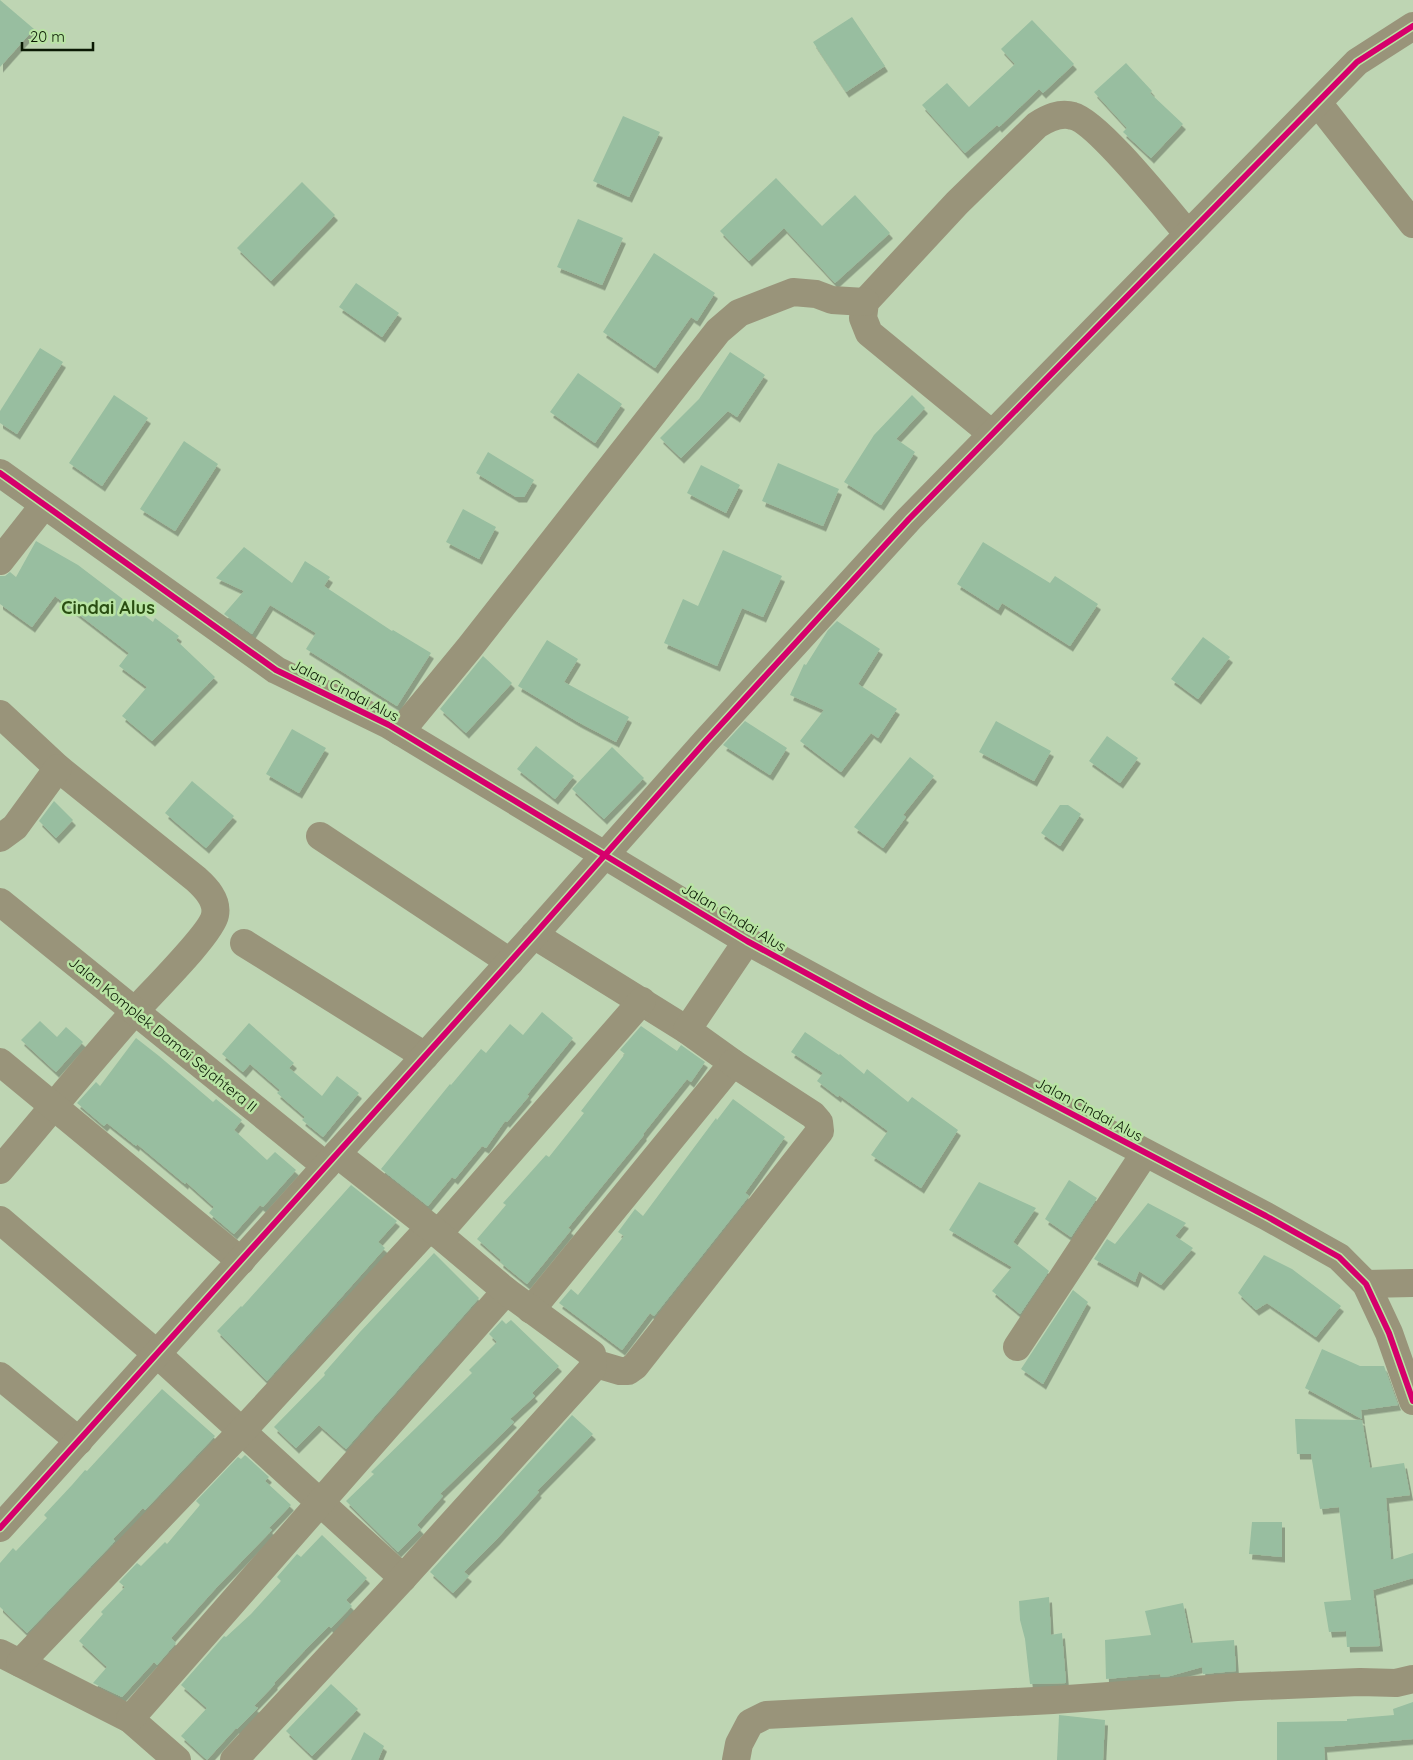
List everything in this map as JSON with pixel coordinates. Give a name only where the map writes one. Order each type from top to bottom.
[{"type":"street","points":[[1,1526],[510,962],[705,742],[903,526],[1357,62],[1413,26]]},
{"type":"street","points":[[1318,103],[1413,224]]},
{"type":"street","points":[[992,434],[869,333],[862,318],[865,302],[957,203],[1037,125],[1054,116],[1073,116],[1090,125],[1188,234]]},
{"type":"street","points":[[400,732],[470,647],[718,331],[739,313],[793,292],[816,294],[832,300],[865,302]]},
{"type":"street","name":"Jalan Cindai Alus","points":[[0,473],[276,670],[389,725],[747,941],[878,1013],[1266,1216],[1339,1257],[1366,1284],[1389,1333],[1413,1401]]},
{"type":"street","points":[[0,561],[44,505]]},
{"type":"street","points":[[0,714],[58,768],[209,891],[215,905],[215,914],[211,924],[197,942],[0,1170]]},
{"type":"street","points":[[0,838],[15,827],[58,768]]},
{"type":"street","points":[[320,836],[510,962]]},
{"type":"street","name":"Jalan Komplek Damai Sejahtera II","points":[[0,902],[135,1012],[331,1160],[434,1230],[506,1291],[592,1354],[594,1364]]},
{"type":"street","points":[[234,1760],[403,1578],[592,1369],[594,1364],[620,1371],[628,1371],[635,1366],[820,1131],[820,1122],[813,1115],[732,1064],[688,1030],[534,934]]},
{"type":"street","points":[[688,1030],[747,941]]},
{"type":"street","points":[[244,943],[425,1056]]},
{"type":"street","points":[[177,1760],[130,1719],[10,1658],[242,1431],[434,1230],[642,1001]]},
{"type":"street","points":[[0,1062],[241,1261]]},
{"type":"street","points":[[531,1310],[732,1064]]},
{"type":"street","points":[[1017,1346],[1145,1153]]},
{"type":"street","points":[[0,1220],[157,1354],[403,1578]]},
{"type":"street","points":[[1366,1284],[1413,1283]]},
{"type":"street","points":[[130,1719],[506,1291]]},
{"type":"street","points":[[0,1376],[79,1441]]},
{"type":"street","points":[[736,1760],[739,1744],[750,1723],[766,1715],[1053,1700],[1238,1687],[1396,1683],[1413,1679]]},
{"type":"building","points":[[0,0],[34,29],[0,67]]},
{"type":"building","points":[[852,17],[885,66],[846,92],[813,42]]},
{"type":"building","points":[[1032,20],[1074,64],[1043,93],[1039,89],[999,127],[997,125],[965,153],[922,105],[947,83],[969,107],[1015,64],[1001,49]]},
{"type":"building","points":[[1126,63],[1152,91],[1150,93],[1183,124],[1151,158],[1123,132],[1127,128],[1094,92]]},
{"type":"building","points":[[623,116],[660,132],[629,197],[593,181]]},
{"type":"building","points":[[776,178],[822,226],[855,195],[890,233],[835,283],[784,228],[749,261],[720,231]]},
{"type":"building","points":[[302,182],[335,215],[271,281],[237,248]]},
{"type":"building","points":[[578,219],[623,238],[602,285],[557,267]]},
{"type":"building","points":[[654,253],[715,293],[697,321],[691,317],[655,368],[603,332]]},
{"type":"building","points":[[356,283],[399,313],[382,337],[339,307]]},
{"type":"building","points":[[40,348],[63,362],[17,434],[0,423],[0,411]]},
{"type":"building","points":[[730,352],[765,375],[737,417],[728,411],[681,458],[660,438],[699,399]]},
{"type":"building","points":[[578,373],[622,404],[595,443],[550,412]]},
{"type":"building","points":[[114,395],[148,418],[102,486],[69,463]]},
{"type":"building","points":[[912,395],[925,408],[896,439],[915,452],[881,505],[844,482],[874,435]]},
{"type":"building","points":[[184,441],[218,464],[175,531],[140,509]]},
{"type":"building","points":[[488,452],[534,480],[524,497],[516,497],[476,473]]},
{"type":"building","points":[[778,463],[839,489],[823,526],[762,501]]},
{"type":"building","points":[[701,465],[740,485],[726,513],[687,493]]},
{"type":"building","points":[[463,509],[496,527],[479,559],[446,542]]},
{"type":"building","points":[[36,541],[78,565],[153,622],[155,618],[179,636],[176,640],[215,677],[152,741],[122,716],[147,687],[119,666],[129,653],[55,596],[32,627],[0,604],[0,576],[5,576],[10,572],[16,577]]},
{"type":"building","points":[[983,542],[1050,583],[1055,576],[1098,604],[1070,646],[1002,603],[998,610],[957,584]]},
{"type":"building","points":[[244,547],[292,583],[305,561],[330,577],[324,586],[392,631],[431,653],[397,706],[306,649],[316,633],[270,605],[252,634],[224,614],[244,591],[216,578]]},
{"type":"building","points":[[723,550],[782,576],[763,617],[742,608],[717,666],[664,643],[683,599],[698,606]]},
{"type":"building","points":[[837,621],[880,649],[858,684],[897,709],[878,738],[871,733],[841,772],[800,741],[824,710],[790,695],[804,664],[806,665],[828,630]]},
{"type":"building","points":[[1203,637],[1230,657],[1198,699],[1171,679]]},
{"type":"building","points":[[547,640],[578,659],[564,682],[629,717],[616,742],[518,686]]},
{"type":"building","points":[[483,656],[512,683],[466,733],[440,709]]},
{"type":"building","points":[[745,721],[787,748],[770,775],[723,745]]},
{"type":"building","points":[[996,721],[1051,751],[1034,781],[979,752]]},
{"type":"building","points":[[292,729],[326,748],[299,793],[266,774]]},
{"type":"building","points":[[1107,736],[1138,758],[1120,783],[1089,761]]},
{"type":"building","points":[[536,746],[574,776],[555,799],[517,769]]},
{"type":"building","points":[[612,747],[644,778],[604,819],[572,789]]},
{"type":"building","points":[[910,757],[934,776],[903,815],[906,817],[883,848],[854,827]]},
{"type":"building","points":[[192,781],[234,816],[206,848],[165,813]]},
{"type":"building","points":[[54,801],[73,820],[56,838],[39,821]]},
{"type":"building","points":[[1060,805],[1068,805],[1081,814],[1060,846],[1041,833]]},
{"type":"building","points":[[542,1012],[573,1038],[527,1095],[529,1096],[507,1122],[505,1121],[486,1148],[482,1146],[455,1179],[452,1177],[428,1206],[381,1169],[481,1049],[486,1053],[510,1024],[523,1035]]},
{"type":"building","points":[[40,1021],[57,1037],[66,1027],[83,1042],[56,1072],[21,1040]]},
{"type":"building","points":[[249,1023],[294,1063],[289,1068],[322,1096],[337,1076],[359,1093],[323,1137],[302,1120],[305,1117],[277,1093],[280,1090],[250,1064],[243,1072],[222,1054]]},
{"type":"building","points":[[641,1026],[677,1051],[681,1045],[705,1062],[691,1082],[687,1079],[568,1228],[571,1230],[527,1284],[500,1262],[501,1260],[477,1239],[506,1205],[503,1203],[546,1155],[549,1157],[584,1113],[581,1111],[625,1054],[620,1050]]},
{"type":"building","points":[[805,1032],[840,1054],[864,1074],[867,1069],[908,1102],[912,1097],[958,1130],[921,1188],[871,1155],[888,1131],[817,1081],[823,1073],[791,1052]]},
{"type":"building","points":[[136,1038],[213,1102],[216,1099],[242,1120],[234,1130],[267,1160],[275,1152],[296,1170],[263,1207],[260,1205],[234,1234],[209,1213],[214,1207],[186,1182],[185,1184],[137,1144],[136,1146],[107,1123],[104,1126],[77,1103],[96,1082],[100,1086]]},
{"type":"building","points":[[733,1099],[785,1137],[745,1193],[749,1196],[654,1316],[650,1313],[622,1350],[559,1303],[571,1289],[578,1295],[624,1236],[618,1232],[635,1209],[643,1216],[716,1118],[717,1120]]},
{"type":"building","points":[[1069,1180],[1097,1198],[1071,1237],[1045,1219]]},
{"type":"building","points":[[979,1182],[1036,1208],[1013,1242],[1049,1271],[1020,1314],[992,1291],[1012,1267],[949,1230]]},
{"type":"building","points":[[351,1185],[397,1221],[378,1242],[385,1248],[267,1381],[217,1331],[242,1307]]},
{"type":"building","points":[[1148,1203],[1186,1223],[1175,1236],[1193,1248],[1161,1285],[1139,1271],[1135,1282],[1094,1259],[1107,1239],[1115,1244]]},
{"type":"building","points":[[434,1253],[479,1298],[346,1449],[319,1425],[296,1448],[274,1427],[325,1375],[324,1373],[360,1332]]},
{"type":"building","points":[[1264,1255],[1292,1269],[1341,1306],[1316,1337],[1267,1303],[1256,1310],[1238,1293]]},
{"type":"building","points":[[1073,1290],[1088,1302],[1043,1384],[1021,1369]]},
{"type":"building","points":[[502,1320],[506,1324],[511,1320],[559,1366],[532,1393],[535,1396],[510,1419],[514,1422],[440,1494],[443,1496],[417,1525],[421,1529],[398,1552],[346,1501],[374,1474],[371,1472],[472,1373],[469,1370],[497,1342],[489,1334]]},
{"type":"building","points":[[1322,1349],[1360,1366],[1384,1366],[1398,1405],[1361,1410],[1362,1419],[1305,1388]]},
{"type":"building","points":[[162,1389],[215,1436],[145,1510],[143,1508],[113,1539],[115,1541],[27,1633],[0,1607],[0,1563],[13,1548],[16,1551],[47,1518],[44,1515]]},
{"type":"building","points":[[572,1415],[593,1434],[537,1491],[539,1492],[497,1539],[464,1572],[469,1576],[453,1593],[430,1572]]},
{"type":"building","points":[[1295,1419],[1362,1420],[1370,1468],[1404,1463],[1410,1495],[1386,1498],[1391,1560],[1413,1553],[1413,1578],[1373,1590],[1380,1646],[1347,1647],[1346,1631],[1329,1632],[1324,1602],[1351,1600],[1339,1507],[1320,1509],[1311,1454],[1297,1454]]},
{"type":"building","points":[[245,1455],[269,1477],[265,1481],[291,1505],[269,1528],[272,1530],[171,1638],[176,1643],[157,1665],[154,1662],[122,1697],[93,1683],[107,1667],[79,1641],[103,1614],[101,1612],[125,1587],[119,1582],[137,1563],[141,1566],[165,1542],[167,1544],[200,1505],[196,1501],[238,1457],[241,1459]]},
{"type":"building","points":[[1252,1522],[1282,1522],[1282,1557],[1249,1554]]},
{"type":"building","points":[[322,1535],[367,1578],[346,1600],[352,1606],[331,1628],[329,1626],[306,1649],[254,1706],[258,1708],[236,1728],[207,1760],[181,1736],[207,1708],[181,1685],[224,1636],[226,1637],[251,1614],[281,1581],[277,1577],[297,1554],[301,1557]]},
{"type":"building","points":[[1049,1597],[1051,1635],[1062,1633],[1066,1683],[1030,1684],[1025,1639],[1020,1620],[1019,1601]]},
{"type":"building","points":[[1183,1603],[1191,1643],[1234,1640],[1236,1671],[1203,1674],[1202,1667],[1170,1676],[1161,1677],[1160,1674],[1106,1679],[1105,1640],[1151,1635],[1145,1611]]},
{"type":"building","points":[[331,1684],[358,1709],[312,1756],[286,1731]]},
{"type":"building","points":[[1413,1702],[1413,1739],[1324,1747],[1325,1760],[1277,1760],[1277,1722],[1347,1721],[1347,1719],[1394,1715],[1393,1709]]},
{"type":"building","points":[[1059,1715],[1105,1720],[1103,1760],[1057,1760]]},
{"type":"building","points":[[364,1732],[384,1746],[378,1760],[351,1760]]},
{"type":"cycle path","points":[[0,1528],[534,935],[705,742],[909,519],[1357,62],[1413,26]]},
{"type":"cycle path","points":[[0,473],[276,670],[389,725],[747,941],[870,1008],[1266,1216],[1339,1257],[1366,1284],[1389,1333],[1413,1401]]},
{"type":"district","name":"Cindai Alus","points":[[108,607]]}]
